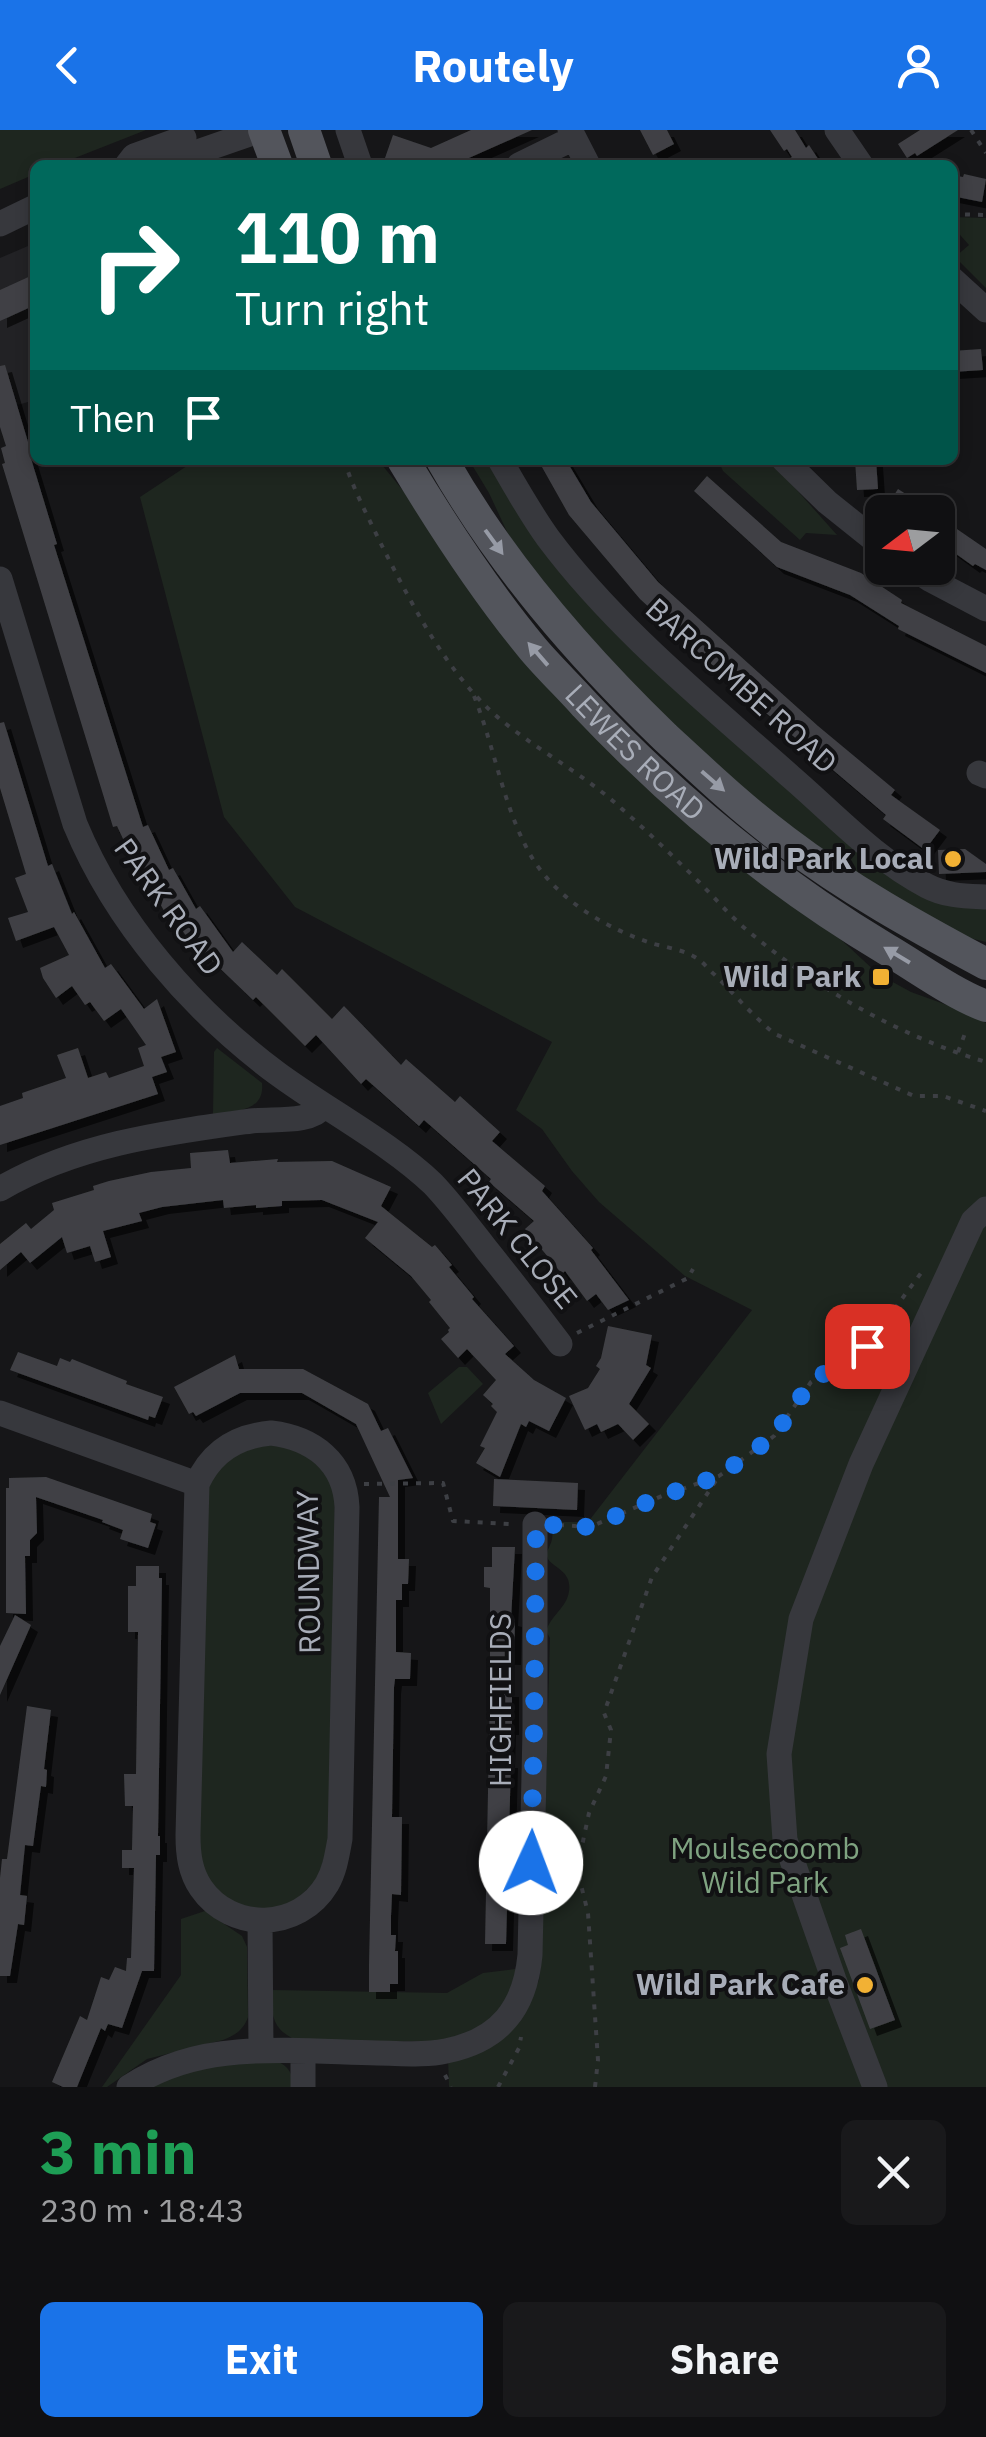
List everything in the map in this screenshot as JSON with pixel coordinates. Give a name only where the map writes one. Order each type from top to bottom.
[{"type":"main road","points":[[262,130],[276,160]]},
{"type":"main road","points":[[304,130],[314,160]]},
{"type":"main road","name":"LEWES ROAD","points":[[406,465],[465,557],[533,650],[656,775],[764,868],[817,906],[986,1006]]},
{"type":"main road","name":"LEWES ROAD","points":[[445,465],[491,539],[560,629],[709,778],[784,841],[865,897],[986,964]]},
{"type":"street","points":[[131,160],[207,130]]},
{"type":"street","points":[[175,160],[262,130]]},
{"type":"street","points":[[348,130],[358,160]]},
{"type":"street","points":[[837,130],[857,160]]},
{"type":"street","points":[[528,160],[572,134],[585,160]]},
{"type":"street","points":[[0,224],[30,209]]},
{"type":"street","points":[[958,285],[986,310]]},
{"type":"street","name":"BARCOMBE ROAD","points":[[503,465],[545,534],[573,570],[702,698],[859,838],[904,872],[951,895],[986,897]]},
{"type":"street","points":[[794,465],[865,534]]},
{"type":"street","name":"PARK ROAD","points":[[0,578],[75,824],[86,850],[127,917],[158,960],[212,1020],[324,1106]]},
{"type":"street","points":[[942,585],[986,608]]},
{"type":"street","points":[[266,1119],[276,1072]]},
{"type":"street","points":[[0,1189],[38,1169],[111,1144],[314,1115],[324,1106]]},
{"type":"street","name":"PARK CLOSE","points":[[324,1106],[432,1183],[560,1344]]},
{"type":"street","points":[[876,2087],[784,1840],[779,1754],[801,1620],[861,1464],[973,1222],[986,1209]]},
{"type":"street","points":[[0,1413],[197,1484],[190,1858],[199,1885],[215,1904],[239,1917],[260,1921],[262,2051]]},
{"type":"street","name":"ROUNDWAY","points":[[197,1484],[209,1462],[226,1447],[256,1434],[271,1433],[302,1440],[316,1448],[337,1469],[345,1487],[337,1857],[324,1889],[306,1907],[278,1919],[260,1921]]},
{"type":"street","name":"HIGHFIELDS","points":[[129,2087],[178,2063],[212,2055],[262,2051],[430,2053],[460,2047],[498,2028],[513,2010],[526,1987],[530,1955],[536,1524]]},
{"type":"street","points":[[302,2087],[303,2051]]},
{"type":"path","points":[[970,130],[986,153]]},
{"type":"path","points":[[958,214],[986,214]]},
{"type":"path","points":[[346,465],[365,512],[413,606],[432,638],[491,711],[616,803],[746,929],[800,971],[899,1029],[986,1062]]},
{"type":"path","points":[[472,690],[516,822],[532,856],[550,880],[591,916],[699,959],[775,1034],[914,1096],[942,1096],[986,1111]]},
{"type":"path","points":[[345,1487],[443,1483],[453,1521],[590,1527],[719,1476],[774,1436],[811,1382],[867,1346],[925,1267]]},
{"type":"path","points":[[560,1344],[688,1278],[693,1269]]},
{"type":"path","points":[[595,2087],[598,2060],[588,1914],[578,1870],[589,1813],[606,1776],[611,1730],[604,1713],[652,1578],[719,1476]]},
{"type":"shaded area","points":[[30,245],[30,401],[0,410],[0,258]]},
{"type":"green space","points":[[0,130],[146,130],[70,160],[30,160],[30,176],[0,189]]},
{"type":"green space","points":[[958,217],[986,218],[986,288],[958,260],[958,254],[969,245],[958,233]]},
{"type":"green space","name":"Moulsecoomb Wild Park","points":[[188,465],[382,465],[484,607],[878,974],[986,1023],[986,2087],[449,2087],[448,2057],[523,2016],[539,1980],[550,1638],[546,1631],[566,1601],[569,1587],[565,1574],[548,1559],[552,1522],[588,1522],[752,1310],[685,1276],[599,1202],[542,1129],[516,1110],[552,1042],[295,907],[224,817],[140,497]]},
{"type":"green space","points":[[472,465],[494,465],[527,522],[860,848],[986,909],[986,942],[957,935],[880,891],[774,814],[705,756],[587,638],[509,536]]},
{"type":"green space","points":[[720,465],[774,465],[837,535],[806,533],[800,540]]},
{"type":"green space","points":[[217,1048],[262,1083],[262,1093],[254,1105],[213,1114]]},
{"type":"green space","points":[[459,1367],[467,1367],[483,1384],[441,1424],[428,1393]]},
{"type":"green space","points":[[254,1443],[293,1446],[326,1472],[335,1494],[329,1840],[318,1879],[293,1903],[259,1911],[222,1898],[198,1863],[209,1476],[217,1465]]},
{"type":"green space","points":[[205,1911],[242,1936],[247,1947],[248,2017],[244,2025],[223,2040],[147,2059],[102,2087],[181,1975],[181,1919]]},
{"type":"green space","points":[[515,1969],[515,1992],[486,2027],[443,2041],[300,2042],[284,2033],[273,2016],[271,1990],[447,1993],[483,1973]]},
{"type":"green space","points":[[276,2061],[289,2071],[293,2087],[146,2087],[198,2066]]},
{"type":"building","points":[[471,130],[532,130],[464,160],[385,158],[393,135],[431,148]]},
{"type":"building","points":[[640,130],[667,130],[674,144],[653,155]]},
{"type":"building","points":[[770,130],[795,130],[819,160],[788,160],[792,157],[787,149],[784,151]]},
{"type":"building","points":[[920,130],[958,130],[917,156],[915,153],[907,158],[898,144]]},
{"type":"building","points":[[964,174],[986,179],[982,202],[958,197],[958,176]]},
{"type":"building","points":[[30,276],[30,307],[0,321],[0,290]]},
{"type":"building","points":[[981,349],[983,370],[958,372],[958,351]]},
{"type":"building","points":[[5,365],[30,449],[30,465],[143,827],[148,825],[169,870],[173,868],[196,909],[200,906],[233,952],[242,942],[277,975],[282,969],[332,1019],[344,1006],[401,1065],[406,1059],[455,1102],[460,1096],[500,1132],[492,1141],[545,1186],[542,1191],[593,1248],[629,1300],[608,1310],[596,1294],[587,1301],[525,1229],[534,1221],[489,1182],[491,1179],[424,1120],[419,1126],[366,1079],[361,1084],[316,1035],[305,1046],[256,997],[253,1000],[205,954],[201,957],[172,916],[168,918],[143,873],[140,875],[117,826],[113,827],[2,464],[5,463],[1,448],[6,446],[0,427],[0,366]]},
{"type":"building","points":[[541,465],[569,465],[591,502],[658,582],[895,790],[891,795],[940,830],[925,850],[883,819],[886,815],[640,599],[569,515]]},
{"type":"building","points":[[855,465],[876,465],[878,489],[857,490]]},
{"type":"building","points":[[707,476],[781,542],[861,573],[865,585],[879,585],[901,603],[986,646],[986,673],[898,629],[899,626],[850,595],[777,567],[694,491]]},
{"type":"building","points":[[955,528],[986,549],[986,570],[955,553]]},
{"type":"building","points":[[4,722],[48,866],[52,864],[72,914],[105,968],[111,964],[144,1009],[157,999],[176,1052],[161,1057],[167,1072],[152,1077],[158,1094],[0,1145],[0,1106],[23,1098],[22,1093],[66,1078],[57,1055],[78,1048],[88,1078],[106,1072],[109,1078],[144,1066],[138,1048],[146,1045],[121,1009],[104,1021],[90,1002],[85,1005],[72,986],[56,998],[40,968],[69,955],[54,927],[16,941],[8,918],[28,912],[15,878],[26,874],[0,788],[0,723]]},
{"type":"building","points":[[965,849],[986,864],[986,872],[939,874],[938,850]]},
{"type":"building","points":[[228,1150],[230,1163],[278,1159],[277,1162],[332,1161],[391,1187],[381,1206],[432,1247],[435,1245],[452,1265],[449,1267],[472,1299],[514,1346],[505,1354],[534,1380],[566,1398],[549,1431],[529,1421],[526,1427],[521,1424],[500,1477],[476,1463],[497,1412],[483,1395],[496,1380],[467,1349],[458,1358],[441,1339],[450,1328],[431,1300],[411,1276],[365,1238],[378,1222],[322,1200],[282,1201],[282,1206],[256,1208],[224,1208],[223,1200],[162,1207],[139,1213],[142,1221],[103,1231],[111,1257],[95,1262],[90,1246],[67,1253],[62,1237],[30,1263],[21,1252],[0,1270],[0,1244],[26,1223],[31,1229],[54,1210],[52,1203],[109,1181],[191,1168],[190,1153]]},
{"type":"building","points":[[608,1326],[652,1335],[646,1365],[651,1368],[629,1404],[649,1424],[633,1440],[618,1424],[601,1432],[597,1424],[585,1430],[569,1396],[588,1388],[600,1369],[596,1366]]},
{"type":"building","points":[[18,1352],[57,1366],[60,1358],[70,1362],[72,1359],[163,1397],[155,1418],[149,1416],[148,1420],[10,1370]]},
{"type":"building","points":[[235,1355],[239,1369],[303,1369],[368,1404],[381,1431],[388,1428],[413,1478],[398,1480],[398,1559],[409,1559],[408,1584],[402,1584],[402,1600],[396,1600],[396,1652],[411,1653],[410,1679],[395,1679],[394,1687],[392,1817],[402,1817],[401,1895],[392,1894],[391,1935],[396,1935],[398,1984],[390,1984],[390,1992],[369,1992],[369,1966],[379,1497],[390,1497],[356,1424],[302,1393],[240,1393],[196,1416],[193,1412],[189,1414],[174,1387]]},
{"type":"building","points":[[46,1477],[152,1514],[150,1522],[156,1524],[148,1548],[120,1539],[123,1530],[103,1520],[36,1497],[37,1533],[30,1540],[30,1556],[25,1556],[26,1614],[6,1613],[6,1488],[9,1478]]},
{"type":"building","points":[[494,1479],[578,1483],[577,1510],[493,1506]]},
{"type":"building","points":[[492,1547],[515,1547],[511,1619],[515,1620],[514,1658],[490,1657],[490,1588],[484,1587],[484,1567],[492,1567]]},
{"type":"building","points":[[136,1566],[159,1566],[162,1578],[160,1855],[156,1855],[154,1971],[142,1971],[122,2028],[108,2024],[105,2031],[101,2028],[77,2087],[63,2087],[52,2082],[80,2016],[87,2020],[101,1977],[109,1980],[115,1967],[126,1971],[127,1958],[131,1958],[134,1868],[122,1868],[122,1850],[132,1850],[133,1806],[125,1806],[124,1774],[136,1774],[138,1632],[128,1632],[128,1586],[136,1586]]},
{"type":"building","points":[[15,1615],[31,1625],[0,1695],[0,1646]]},
{"type":"building","points":[[490,1690],[512,1690],[506,1944],[485,1944]]},
{"type":"building","points":[[27,1706],[51,1710],[44,1769],[46,1787],[41,1786],[33,1846],[25,1845],[20,1895],[27,1896],[24,1925],[18,1924],[10,1976],[0,1976],[0,1878],[2,1859],[7,1859]]},
{"type":"building","name":"Wild Park Cafe","points":[[861,1929],[895,2020],[870,2029],[840,1948],[848,1945],[845,1935]]},
{"type":"place","name":"Wild Park Local","points":[[953,859]]},
{"type":"place","name":"Wild Park","points":[[881,977]]},
{"type":"place","name":"Wild Park Cafe","points":[[865,1985]]},
{"type":"route","points":[[531,1863],[536,1524],[590,1527],[719,1476],[774,1436],[811,1382],[867,1346]]}]
